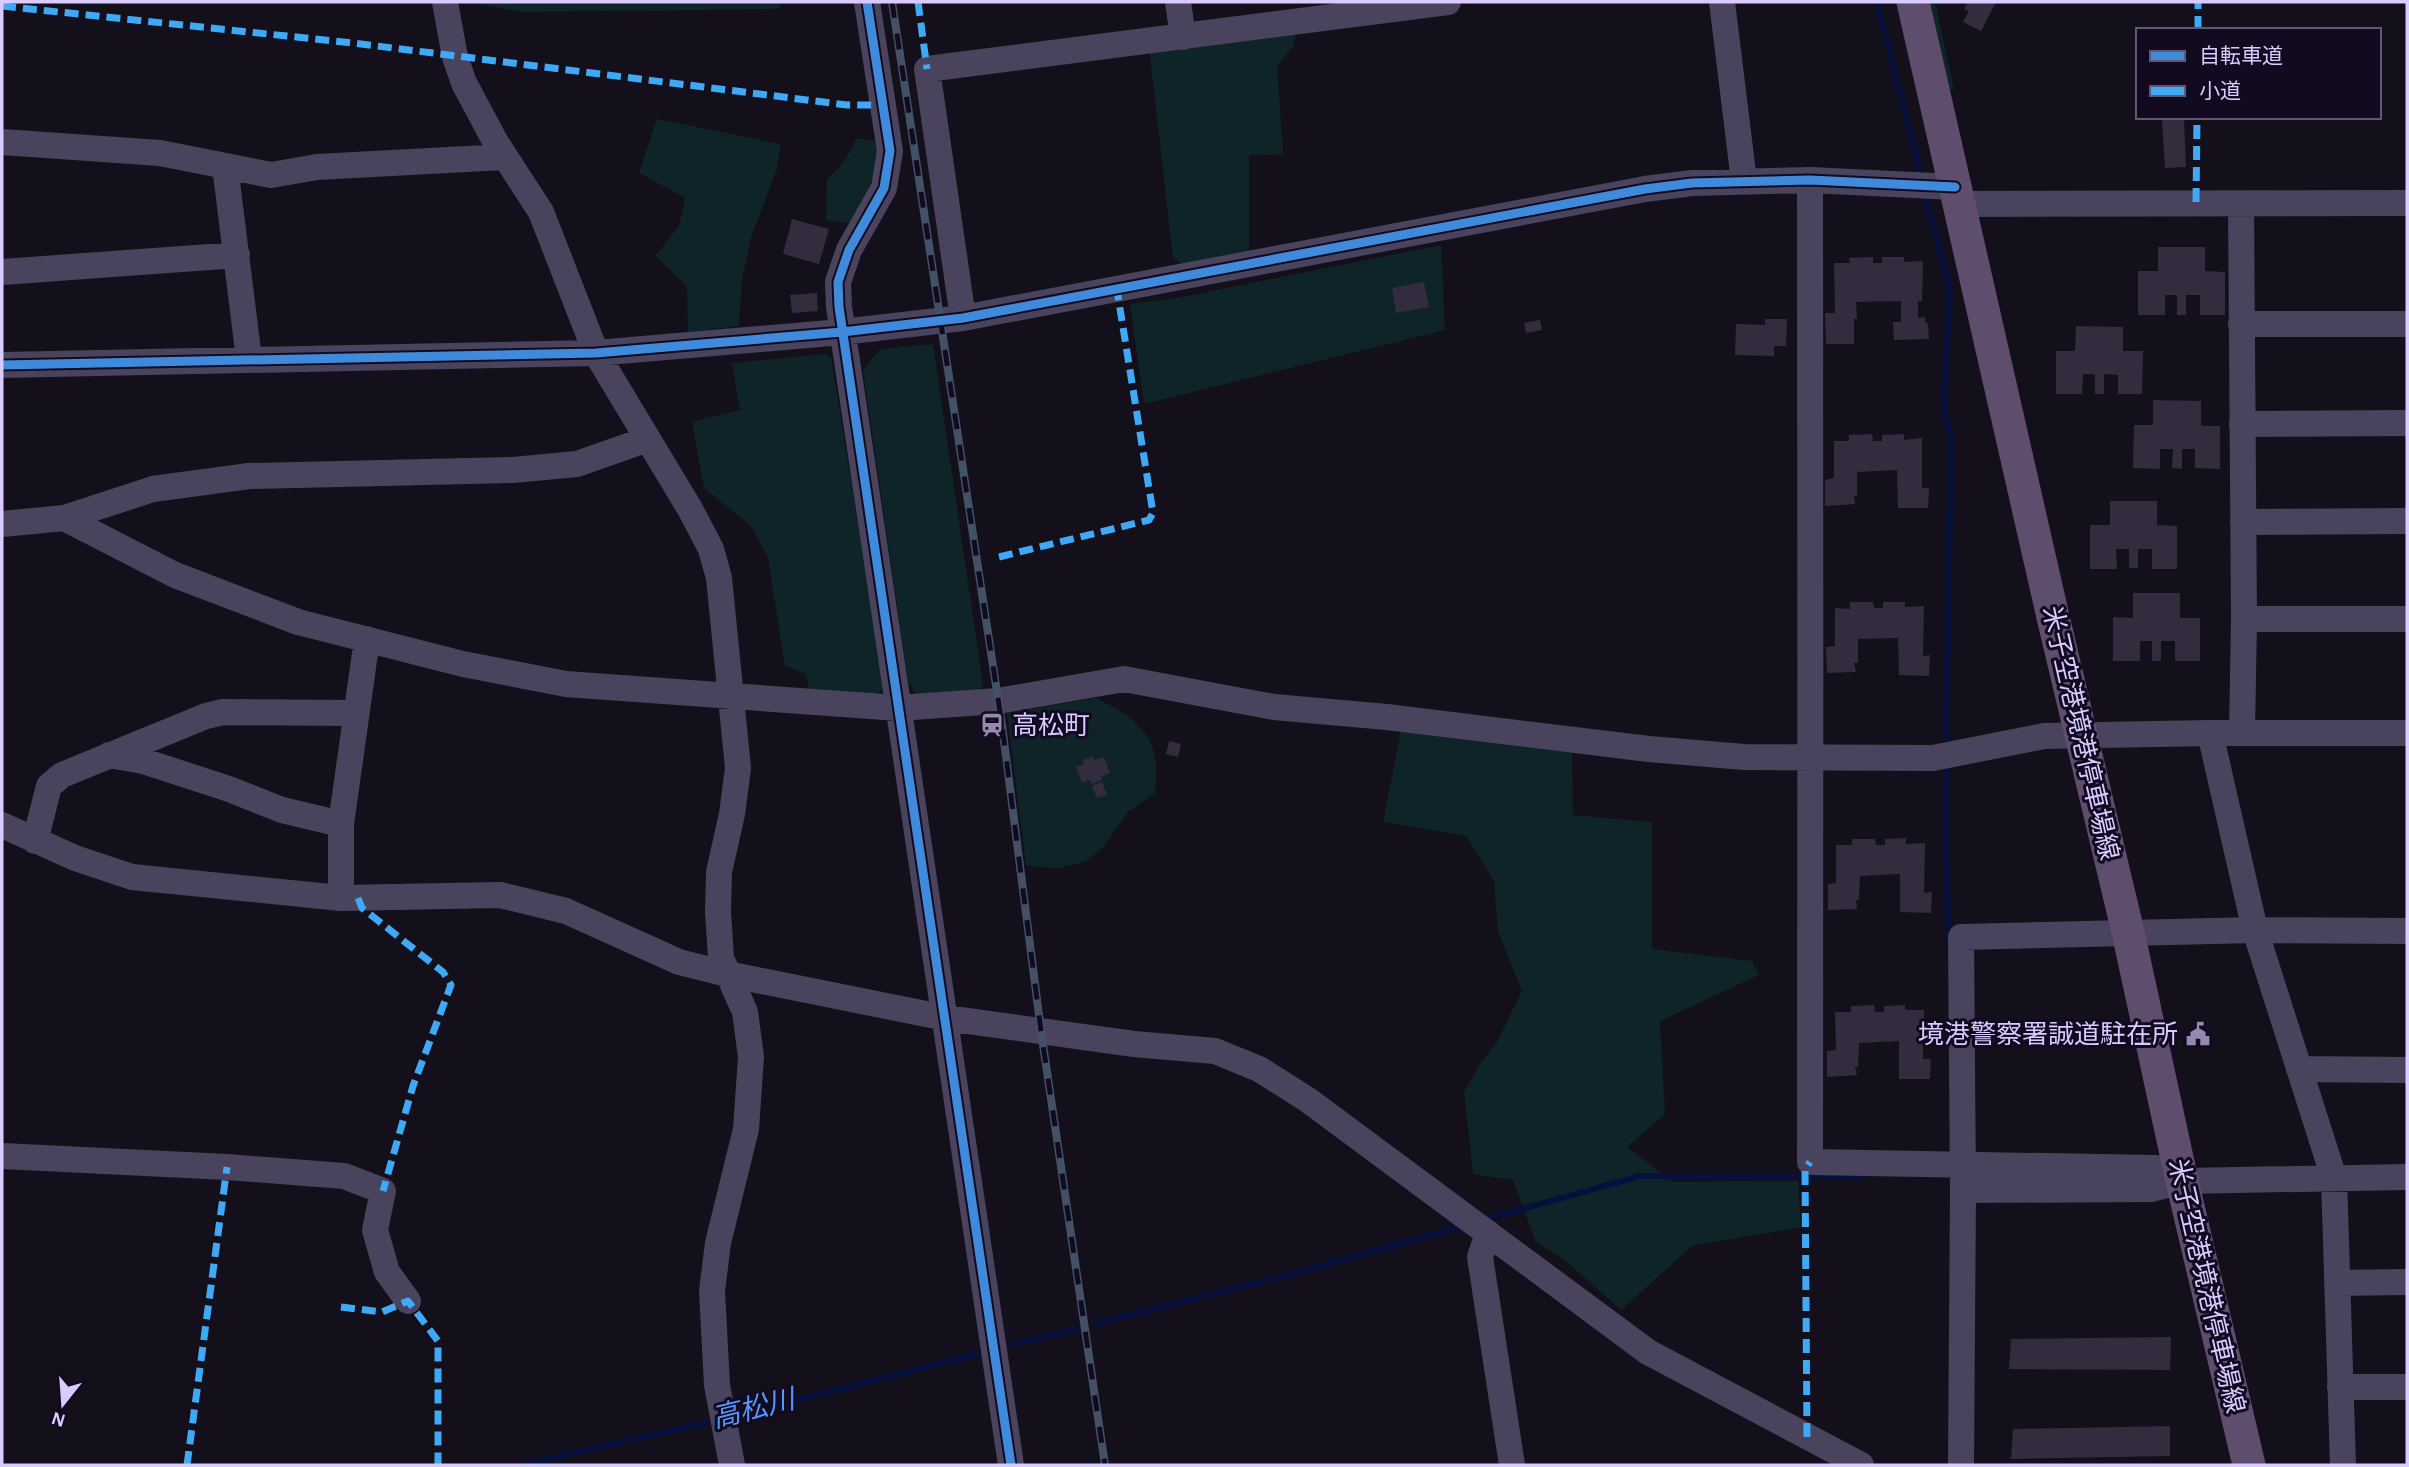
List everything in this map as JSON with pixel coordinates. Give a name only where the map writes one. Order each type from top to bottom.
[{"type":"main road","name":"米子空港境港停車場線","points":[[1913,2],[2249,1465]]},
{"type":"street","points":[[445,2],[455,57],[464,83],[504,157],[541,212],[596,353],[649,439],[711,549],[719,578],[738,768],[732,814],[719,872],[721,958],[745,1012],[751,1057],[746,1129],[718,1243],[712,1291],[713,1342],[722,1417],[732,1465]]},
{"type":"street","points":[[867,2],[890,151],[884,188],[849,250],[838,282],[842,332],[1011,1465]]},
{"type":"street","points":[[1178,2],[1183,37]]},
{"type":"street","points":[[963,318],[927,69],[1447,2]]},
{"type":"street","points":[[1722,2],[1744,181]]},
{"type":"street","points":[[2,142],[160,153],[271,175],[340,165],[504,157]]},
{"type":"street","points":[[225,166],[249,359]]},
{"type":"street","points":[[1810,180],[1810,1162],[1963,1178],[2151,1189],[2182,1181],[2407,1177]]},
{"type":"street","points":[[2,365],[596,353],[842,332],[963,318],[1645,189],[1692,183],[1810,180],[1957,195],[2241,204],[2407,203]]},
{"type":"street","points":[[2241,204],[2244,619],[2242,733]]},
{"type":"street","points":[[2,272],[237,255]]},
{"type":"street","points":[[2242,324],[2407,324]]},
{"type":"street","points":[[2242,424],[2407,423]]},
{"type":"street","points":[[2,524],[64,518],[153,489],[249,476],[513,470],[577,464],[649,439]]},
{"type":"street","points":[[64,518],[175,575],[298,622],[463,664],[566,684],[898,708],[998,701],[1124,679],[1274,707],[1744,757],[1933,758],[2044,736],[2081,734],[2407,733]]},
{"type":"street","points":[[2243,523],[2407,521]]},
{"type":"street","points":[[2244,619],[2407,619]]},
{"type":"street","points":[[341,898],[341,824],[367,639]]},
{"type":"street","points":[[35,841],[49,786],[62,775],[206,716],[223,712],[356,713]]},
{"type":"street","points":[[2210,733],[2255,930],[2334,1178],[2343,1465]]},
{"type":"street","points":[[109,755],[143,761],[229,789],[282,810],[341,824]]},
{"type":"street","points":[[2,825],[75,858],[132,877],[341,898],[499,895],[566,911],[679,962],[727,974],[946,1018],[1134,1044],[1215,1051],[1259,1069],[1308,1100],[1648,1352],[1861,1465]]},
{"type":"street","points":[[1961,1465],[1961,937],[2255,930],[2407,931]]},
{"type":"street","points":[[2299,1069],[2407,1070]]},
{"type":"street","points":[[2,1156],[227,1167],[344,1176],[383,1191],[375,1230],[387,1272],[408,1301]]},
{"type":"street","points":[[1488,1233],[1480,1257],[1512,1465]]},
{"type":"street","points":[[2337,1283],[2407,1282]]},
{"type":"street","points":[[2340,1387],[2407,1387]]},
{"type":"green space","points":[[480,2],[783,2],[778,9],[520,12]]},
{"type":"green space","points":[[1930,2],[1935,2],[1954,90],[1949,90]]},
{"type":"green space","points":[[1297,27],[1293,47],[1277,66],[1283,154],[1249,155],[1249,253],[1185,265],[1173,258],[1149,47]]},
{"type":"green space","points":[[657,119],[781,144],[777,169],[751,237],[742,280],[739,326],[688,332],[687,286],[655,256],[679,226],[685,198],[639,173]]},
{"type":"green space","points":[[857,138],[879,141],[878,183],[849,223],[826,220],[827,179],[843,163]]},
{"type":"green space","points":[[1441,245],[1445,330],[1144,404],[1130,304],[1177,298]]},
{"type":"green space","points":[[933,344],[983,685],[972,698],[918,699],[908,680],[863,370],[880,349]]},
{"type":"green space","points":[[825,354],[831,357],[884,688],[869,701],[810,694],[806,674],[785,666],[768,558],[752,527],[704,488],[692,422],[740,410],[732,363]]},
{"type":"green space","points":[[1096,698],[1137,724],[1152,745],[1156,774],[1155,793],[1128,812],[1105,845],[1087,861],[1055,869],[1026,865],[1007,713]]},
{"type":"green space","points":[[1401,731],[1572,747],[1573,815],[1652,822],[1652,949],[1752,961],[1759,975],[1660,1021],[1665,1114],[1627,1147],[1673,1182],[1798,1181],[1801,1227],[1692,1246],[1621,1310],[1568,1263],[1536,1242],[1513,1180],[1473,1174],[1464,1092],[1481,1062],[1497,1042],[1522,991],[1498,931],[1494,881],[1466,836],[1383,822]]},
{"type":"building","points":[[1968,2],[1996,2],[1981,31],[1963,22],[1969,11],[1964,9]]},
{"type":"building","points":[[2184,119],[2186,167],[2165,168],[2162,120]]},
{"type":"building","points":[[792,219],[829,229],[819,264],[783,254]]},
{"type":"building","points":[[2158,247],[2205,247],[2205,271],[2225,272],[2225,315],[2200,315],[2200,295],[2186,295],[2186,315],[2177,315],[2177,295],[2165,295],[2165,315],[2138,315],[2138,271],[2158,271]]},
{"type":"building","points":[[1873,257],[1873,263],[1882,263],[1882,257],[1904,257],[1904,262],[1923,261],[1922,301],[1918,301],[1918,318],[1925,317],[1929,339],[1894,340],[1893,322],[1901,322],[1901,301],[1856,302],[1854,344],[1826,344],[1825,313],[1835,313],[1834,263],[1850,263],[1849,258]]},
{"type":"building","points":[[1424,282],[1429,307],[1396,313],[1392,288]]},
{"type":"building","points":[[817,293],[818,311],[792,313],[790,295]]},
{"type":"building","points":[[1765,319],[1787,319],[1786,346],[1774,346],[1774,356],[1735,355],[1736,324],[1765,325]]},
{"type":"building","points":[[1540,320],[1542,330],[1526,333],[1524,323]]},
{"type":"building","points":[[2076,326],[2123,327],[2123,351],[2143,351],[2142,394],[2118,394],[2118,375],[2104,374],[2104,394],[2095,394],[2095,374],[2083,374],[2082,394],[2056,394],[2056,351],[2075,351]]},
{"type":"building","points":[[2153,400],[2201,401],[2201,426],[2220,426],[2220,469],[2195,468],[2195,449],[2182,449],[2182,469],[2172,468],[2173,449],[2160,449],[2160,469],[2133,468],[2134,425],[2153,425]]},
{"type":"building","points":[[1872,434],[1873,441],[1882,441],[1882,435],[1904,434],[1904,440],[1922,438],[1922,488],[1929,488],[1928,508],[1898,508],[1897,470],[1857,472],[1855,504],[1825,506],[1825,480],[1834,478],[1834,441],[1849,441],[1849,435]]},
{"type":"building","points":[[2110,501],[2157,501],[2157,525],[2177,526],[2177,569],[2152,569],[2152,549],[2138,549],[2138,568],[2129,568],[2129,549],[2116,549],[2117,569],[2090,569],[2090,525],[2110,525]]},
{"type":"building","points":[[2133,593],[2180,593],[2180,618],[2200,618],[2200,661],[2175,661],[2175,641],[2161,641],[2161,661],[2152,661],[2152,641],[2140,641],[2140,661],[2113,661],[2113,617],[2133,618]]},
{"type":"building","points":[[1850,602],[1873,602],[1874,608],[1883,608],[1883,602],[1905,602],[1905,607],[1924,606],[1923,656],[1930,655],[1929,676],[1899,675],[1898,638],[1858,639],[1858,663],[1854,663],[1856,672],[1827,673],[1826,647],[1835,646],[1835,608],[1850,609]]},
{"type":"building","points":[[994,717],[997,733],[991,734],[989,718]]},
{"type":"building","points":[[1169,741],[1181,744],[1178,757],[1166,754]]},
{"type":"building","points":[[1093,756],[1094,760],[1104,757],[1110,773],[1101,776],[1102,780],[1092,784],[1090,780],[1082,783],[1076,767]]},
{"type":"building","points":[[1102,782],[1107,795],[1097,798],[1092,786]]},
{"type":"building","points":[[1906,838],[1906,844],[1925,843],[1924,893],[1932,892],[1931,913],[1900,912],[1900,874],[1860,876],[1857,909],[1828,910],[1828,884],[1836,883],[1836,845],[1852,845],[1852,839],[1875,839],[1876,845],[1885,845],[1885,839]]},
{"type":"building","points":[[1874,1005],[1875,1012],[1884,1012],[1884,1006],[1905,1005],[1905,1010],[1924,1010],[1923,1059],[1931,1059],[1930,1079],[1899,1079],[1899,1041],[1859,1043],[1858,1067],[1855,1067],[1857,1075],[1827,1077],[1827,1051],[1836,1050],[1835,1012],[1851,1012],[1851,1006]]},
{"type":"building","points":[[2171,1337],[2170,1370],[2009,1369],[2011,1339]]},
{"type":"building","points":[[2170,1426],[2170,1456],[2011,1459],[2013,1429]]},
{"type":"waterway","points":[[1877,2],[1922,180]]},
{"type":"waterway","points":[[1925,194],[1950,289],[1944,414],[1951,437],[1946,749]]},
{"type":"waterway","points":[[1946,764],[1948,942]]},
{"type":"waterway","points":[[1483,1220],[1640,1176],[1862,1176]]},
{"type":"waterway","points":[[1097,1323],[1292,1274],[1463,1226]]},
{"type":"waterway","points":[[1011,1345],[1076,1329]]},
{"type":"waterway","name":"高松川","points":[[729,1417],[985,1352]]},
{"type":"waterway","name":"高松川","points":[[521,1465],[718,1420]]},
{"type":"railway","points":[[892,2],[1002,725],[1041,1031],[1105,1465]]},
{"type":"marked path","points":[[918,2],[927,69]]},
{"type":"marked path","points":[[2198,2],[2198,28]]},
{"type":"marked path","points":[[2,6],[353,43],[847,105],[883,105]]},
{"type":"marked path","points":[[2196,202],[2197,119]]},
{"type":"marked path","points":[[999,557],[1149,520],[1153,513],[1117,290]]},
{"type":"marked path","points":[[358,898],[362,908],[443,972],[451,985],[413,1086],[383,1191]]},
{"type":"marked path","points":[[1807,1437],[1805,1169],[1810,1162]]},
{"type":"marked path","points":[[187,1465],[227,1167]]},
{"type":"marked path","points":[[341,1307],[382,1312],[408,1301],[438,1341],[438,1465]]},
{"type":"cycle path","points":[[867,2],[890,151],[884,188],[849,250],[838,282],[839,307],[1011,1465]]},
{"type":"cycle path","points":[[2,365],[596,353],[842,332],[963,318],[1645,189],[1692,183],[1810,180],[1955,187]]},
{"type":"place","name":"高松町","points":[[992,725]]},
{"type":"place","name":"境港警察署誠道駐在所","points":[[2198,1034]]}]
